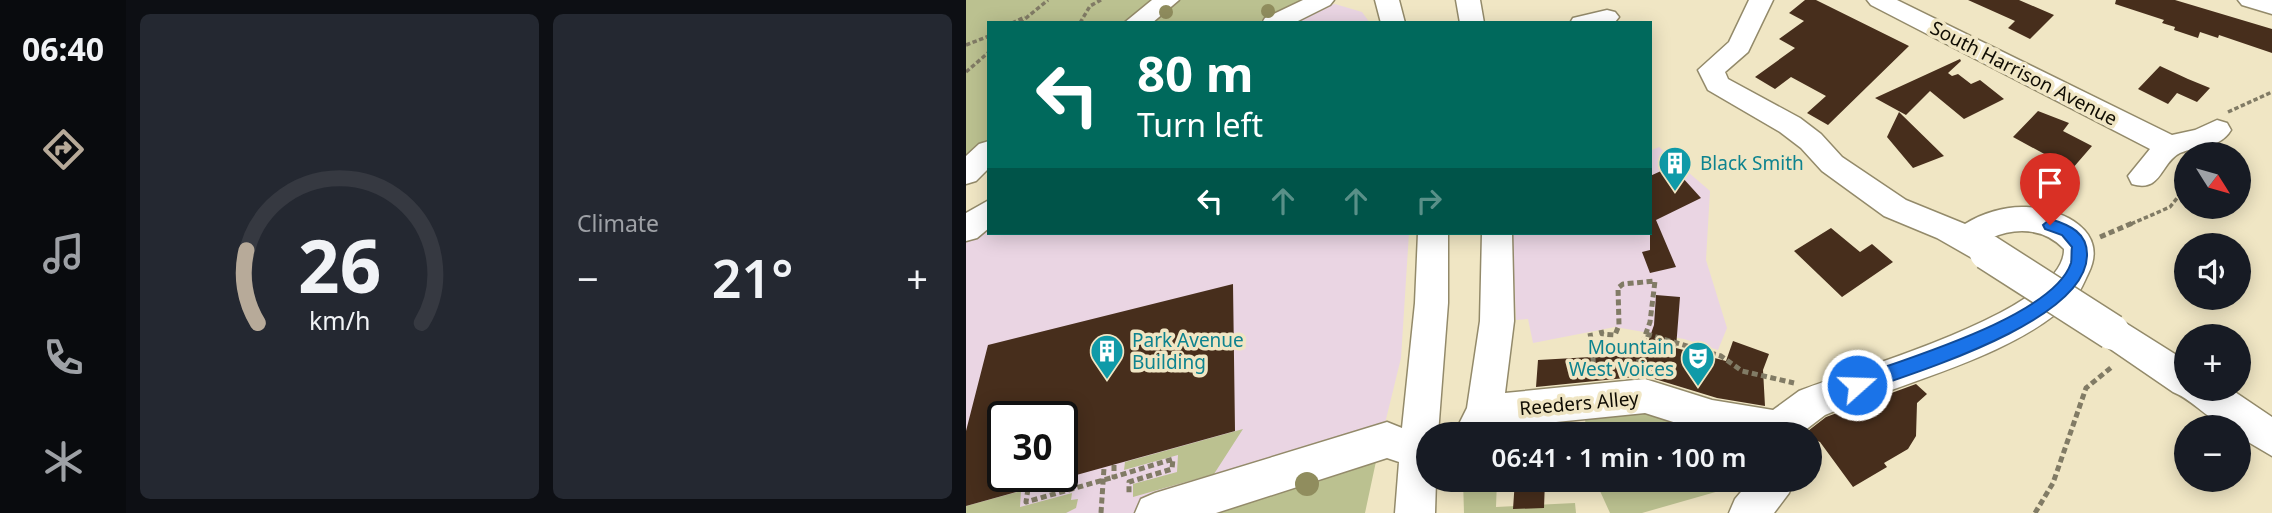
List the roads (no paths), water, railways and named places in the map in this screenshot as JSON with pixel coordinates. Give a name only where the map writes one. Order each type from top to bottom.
[{"type":"street","points":[[1139,21],[1167,0]]},
{"type":"street","points":[[1278,21],[1322,0]]},
{"type":"street","points":[[1387,0],[1392,21]]},
{"type":"street","points":[[1468,0],[1472,21]]},
{"type":"street","points":[[1761,0],[1739,46],[1711,69],[1717,84],[1790,125],[1811,141],[1832,164],[1895,208],[1977,245],[2174,373]]},
{"type":"street","name":"South Harrison Avenue","points":[[1879,0],[2169,146]]},
{"type":"street","points":[[2250,0],[2272,7]]},
{"type":"street","points":[[1592,21],[1607,18]]},
{"type":"street","points":[[2142,176],[2169,146],[2203,138],[2217,130]]},
{"type":"street","points":[[966,173],[987,153]]},
{"type":"street","points":[[966,229],[987,213]]},
{"type":"street","points":[[1789,422],[1809,404],[1822,398],[1962,347],[2022,319],[2067,283],[2079,263],[2080,245],[2068,231],[2028,219],[1980,228],[1977,245]]},
{"type":"street","points":[[1424,422],[1433,235]]},
{"type":"street","points":[[1490,418],[1497,321],[1497,235]]},
{"type":"street","name":"Reeders Alley","points":[[1490,418],[1645,396],[1739,422]]},
{"type":"street","points":[[2216,401],[2272,438]]},
{"type":"street","points":[[1142,508],[1387,440],[1416,450]]},
{"type":"street","points":[[1415,513],[1418,492]]},
{"type":"street","points":[[1750,512],[1766,492]]},
{"type":"place","name":"Black Smith","points":[[1675,193]]},
{"type":"place","name":"Park Avenue Building","points":[[1107,381]]},
{"type":"place","name":"Mountain West Voices","points":[[1698,388]]}]
